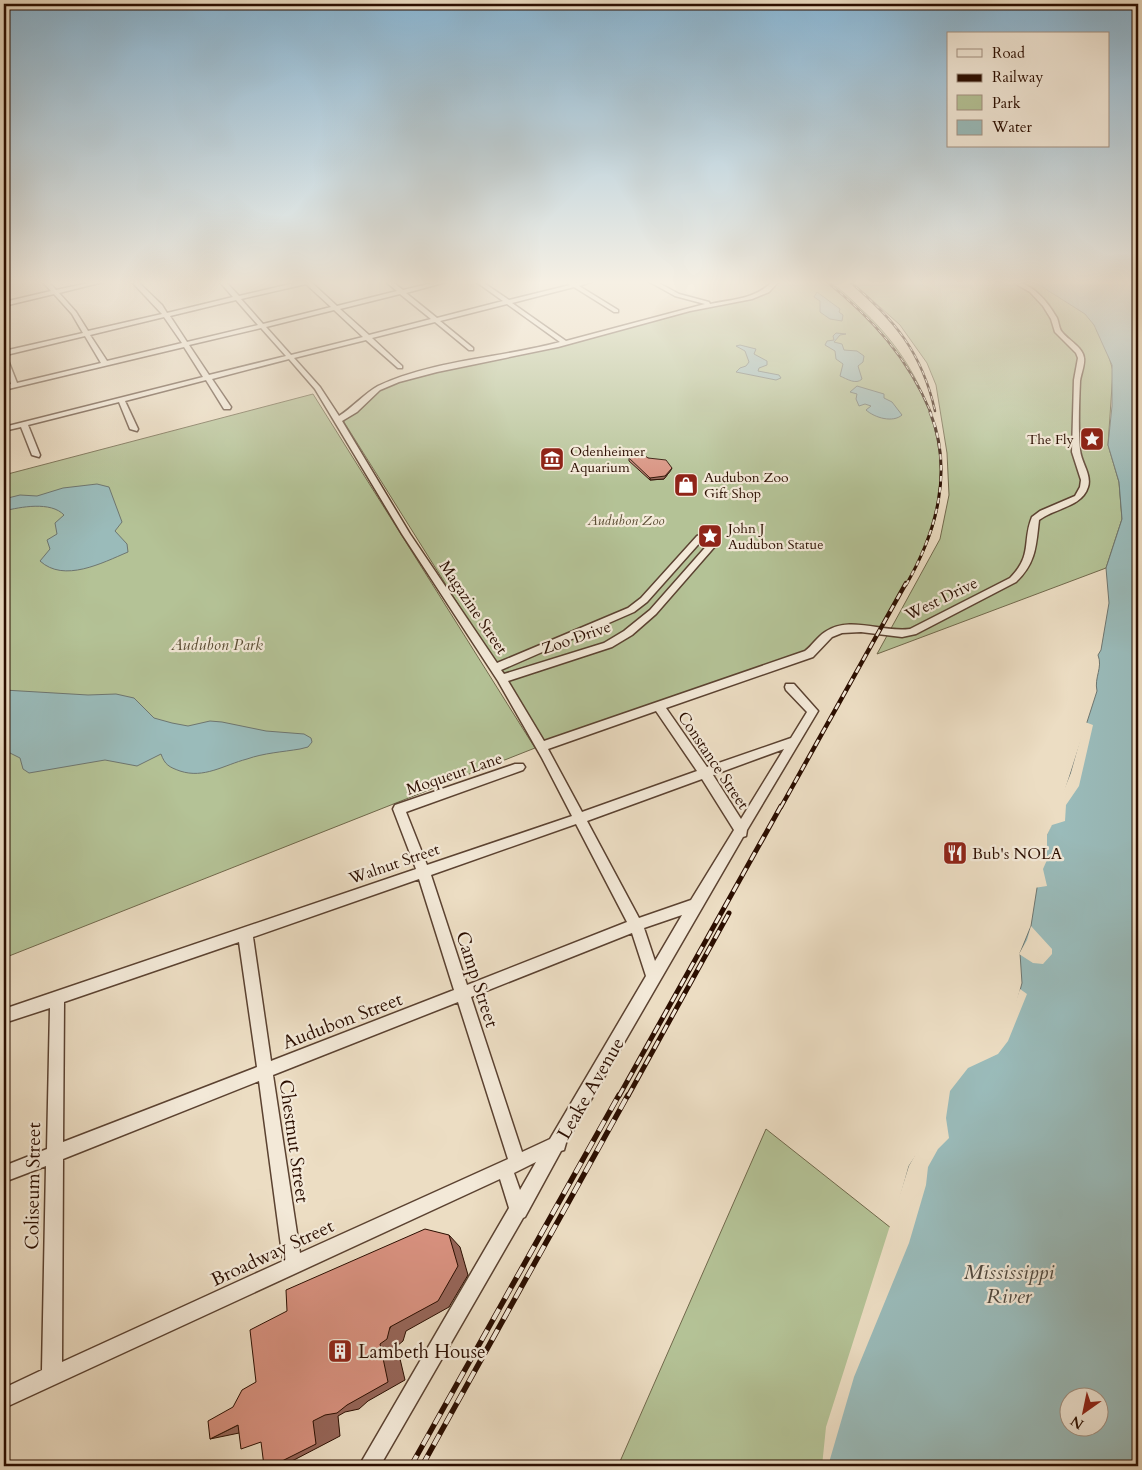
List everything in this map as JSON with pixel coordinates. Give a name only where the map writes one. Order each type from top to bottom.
[{"type":"street","points":[[15,386],[4,355],[26,350]]},
{"type":"street","points":[[97,350],[105,364]]},
{"type":"street","points":[[4,388],[164,350]]},
{"type":"street","points":[[191,350],[227,407]]},
{"type":"street","name":"Magazine Street","points":[[284,350],[318,388],[406,534],[502,679],[541,746],[636,925],[654,978]]},
{"type":"street","points":[[4,429],[318,350]]},
{"type":"street","points":[[380,350],[400,368]]},
{"type":"street","points":[[338,420],[354,410],[378,389],[397,381],[536,350]]},
{"type":"street","name":"West Drive","points":[[541,746],[809,654],[833,632],[869,630],[898,634],[912,632],[1013,580],[1025,565],[1031,553],[1033,525],[1038,516],[1069,503],[1082,493],[1084,480],[1076,452],[1077,380],[1081,358],[1076,350]]},
{"type":"street","points":[[121,399],[134,429]]},
{"type":"street","points":[[24,424],[36,455]]},
{"type":"street","name":"Zoo Drive","points":[[495,668],[631,610],[644,600],[700,538]]},
{"type":"street","name":"Zoo Drive","points":[[502,679],[608,645],[628,633],[653,612],[713,544]]},
{"type":"street","name":"Leake Avenue","points":[[369,1466],[519,1212],[696,904],[742,832],[813,711],[790,686]]},
{"type":"street","name":"Constance Street","points":[[659,707],[705,773],[742,832]]},
{"type":"street","name":"Walnut Street","points":[[4,1016],[580,818],[794,741]]},
{"type":"street","name":"Moqueur Lane","points":[[399,809],[519,767]]},
{"type":"street","name":"Camp Street","points":[[399,809],[423,871],[462,995],[510,1165],[519,1212]]},
{"type":"street","name":"Audubon Street","points":[[4,1174],[636,925],[696,904]]},
{"type":"street","name":"Chestnut Street","points":[[246,932],[293,1266]]},
{"type":"street","name":"Coliseum Street","points":[[52,1376],[57,997]]},
{"type":"street","name":"Broadway Street","points":[[4,1398],[558,1144]]},
{"type":"green space","name":"Audubon Zoo","points":[[536,350],[898,350],[914,375],[926,401],[934,427],[939,455],[940,483],[937,512],[927,544],[879,631],[833,632],[809,654],[544,741],[344,422],[347,415],[378,389],[414,376]]},
{"type":"green space","points":[[917,350],[1107,350],[1113,371],[1108,445],[1119,482],[1122,519],[1106,568],[877,654],[940,539],[949,495],[947,453],[936,385],[927,363]]},
{"type":"green space","name":"Audubon Park","points":[[313,394],[535,748],[4,958],[4,475]]},
{"type":"green space","points":[[766,1129],[891,1228],[825,1466],[618,1466]]},
{"type":"water","points":[[742,350],[756,350],[754,354],[767,361],[767,365],[759,368],[758,371],[779,375],[781,378],[776,380],[736,372],[749,362],[745,351]]},
{"type":"water","points":[[833,350],[857,351],[864,356],[863,362],[858,366],[862,379],[860,381],[851,381],[840,376],[843,364],[836,359],[835,351]]},
{"type":"water","name":"Mississippi River","points":[[1105,350],[1138,350],[1138,1466],[825,1466],[909,1166],[932,1131],[940,1080],[990,1042],[1013,1017],[1022,983],[1020,953],[1031,926],[1037,888],[1037,856],[1061,803],[1097,691],[1096,686],[1100,664],[1098,655],[1101,650],[1109,603],[1106,568],[1122,519],[1119,482],[1108,445],[1112,406],[1112,365]]},
{"type":"water","points":[[857,386],[884,394],[884,398],[892,402],[902,415],[894,419],[884,418],[866,410],[871,406],[865,404],[859,406],[856,399],[857,394],[850,392]]},
{"type":"water","points":[[97,484],[109,487],[122,522],[115,531],[127,544],[128,552],[83,569],[72,571],[60,570],[40,561],[50,549],[47,540],[57,534],[55,523],[64,515],[51,508],[35,506],[4,511],[4,499],[20,495],[37,496],[63,488]]},
{"type":"water","points":[[4,690],[88,695],[116,694],[134,698],[154,718],[172,723],[188,726],[210,721],[222,722],[266,731],[304,734],[311,738],[312,742],[308,747],[260,755],[214,770],[197,773],[180,771],[170,767],[164,761],[161,754],[137,766],[105,760],[29,773],[23,769],[20,758],[4,750]]},
{"type":"pier","points":[[1085,722],[1093,725],[1079,786],[1066,805],[1065,821],[1052,825],[1047,835],[1047,860],[1043,869],[1047,886],[1034,888],[1035,832],[1038,822],[1045,813],[1059,802],[1071,773]]},
{"type":"pier","points":[[1031,926],[1052,949],[1052,954],[1043,964],[1033,963],[1019,954],[1027,940]]},
{"type":"pier","points":[[1020,989],[1027,994],[1008,1041],[998,1054],[968,1068],[950,1091],[946,1118],[949,1138],[938,1149],[928,1167],[926,1185],[909,1243],[854,1377],[828,1466],[822,1466],[826,1427],[909,1166],[929,1130],[939,1078],[965,1051],[988,1040],[1011,1016]]},
{"type":"building","points":[[639,451],[648,458],[666,460],[672,468],[665,476],[650,478],[629,458],[632,457],[629,454]]},
{"type":"building","name":"Lambeth House","points":[[425,1229],[449,1235],[458,1266],[438,1301],[390,1327],[387,1339],[380,1344],[388,1382],[347,1405],[337,1413],[325,1415],[313,1421],[316,1444],[272,1466],[264,1466],[261,1442],[241,1449],[238,1425],[210,1439],[208,1421],[233,1407],[242,1390],[256,1382],[250,1330],[287,1311],[286,1290]]},
{"type":"railway","points":[[894,350],[922,393],[931,413]]},
{"type":"railway","points":[[911,350],[922,371],[935,411]]},
{"type":"railway","points":[[906,585],[926,544],[938,501],[941,457],[937,434],[930,412]]},
{"type":"railway","points":[[781,807],[906,583]]},
{"type":"railway","points":[[619,1096],[781,806]]},
{"type":"railway","points":[[628,1096],[729,913]]},
{"type":"railway","points":[[411,1466],[619,1095]]},
{"type":"railway","points":[[422,1466],[628,1095]]},
{"type":"place","name":"The Fly","points":[[1092,439]]},
{"type":"place","name":"Odenheimer Aquarium","points":[[552,459]]},
{"type":"place","name":"Audubon Zoo Gift Shop","points":[[686,485]]},
{"type":"place","name":"John J Audubon Statue","points":[[710,536]]},
{"type":"place","name":"Bub's NOLA","points":[[955,853]]},
{"type":"place","name":"Lambeth House","points":[[340,1351]]}]
